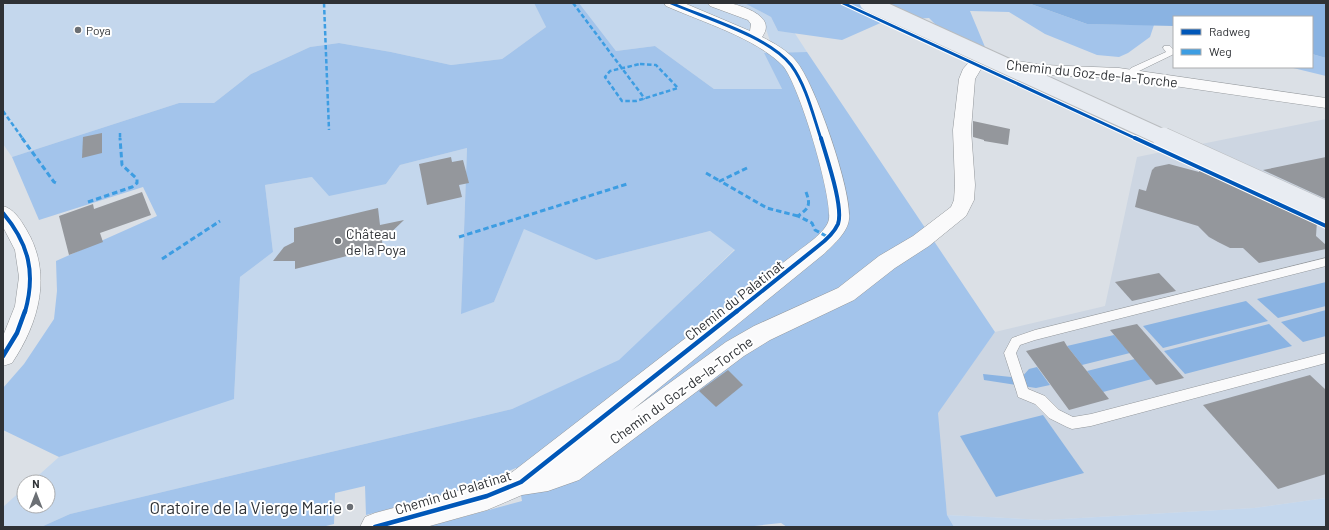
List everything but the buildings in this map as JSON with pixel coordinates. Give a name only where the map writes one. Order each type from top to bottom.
[{"type":"main road","points":[[868,3],[1326,212]]},
{"type":"street","name":"Chemin du Palatinat","points":[[375,527],[487,496],[521,482],[794,266],[834,231],[839,219],[838,194],[805,92],[791,65],[776,52],[752,39],[671,3]]},
{"type":"street","points":[[715,3],[753,18],[758,23],[760,30],[752,39]]},
{"type":"street","name":"Chemin du Goz-de-la-Torche","points":[[521,482],[548,478],[569,471],[735,349],[762,333],[846,294],[887,262],[922,241],[959,211],[964,200],[965,185],[962,130],[967,79],[971,69],[976,65],[991,62],[1043,70],[1107,72],[1326,103]]},
{"type":"street","points":[[3,213],[15,227],[26,251],[29,265],[29,289],[21,328],[3,356]]},
{"type":"lane","points":[[1132,75],[1131,73],[1134,70],[1169,54],[1171,52],[1167,48]]},
{"type":"lane","points":[[1326,262],[1035,335],[1016,341],[1010,353],[1023,393],[1040,400],[1054,414],[1072,422],[1091,420],[1326,358]]},
{"type":"shaded area","points":[[10,3],[534,3],[546,27],[502,59],[451,65],[339,43],[310,47],[251,74],[214,103],[179,103],[12,157],[3,144],[3,6]]},
{"type":"shaded area","points":[[534,3],[579,3],[616,51],[655,46],[714,89],[782,89],[764,53],[807,52],[995,332],[938,413],[947,515],[954,527],[787,527],[781,523],[745,527],[426,527],[522,501],[516,468],[459,491],[366,515],[365,486],[335,493],[334,524],[322,527],[41,527],[70,514],[512,409],[619,360],[735,250],[710,231],[596,260],[524,229],[494,302],[461,314],[467,148],[400,165],[386,184],[329,196],[312,177],[265,185],[273,252],[240,277],[234,399],[59,457],[3,430],[3,388],[24,364],[54,319],[57,291],[56,261],[157,216],[143,187],[39,220],[12,157],[179,103],[214,103],[251,74],[310,47],[339,43],[451,65],[502,59],[546,27]]},
{"type":"shaded area","points":[[579,3],[665,3],[741,36],[772,53],[764,53],[782,89],[714,89],[655,46],[616,51]]},
{"type":"shaded area","points":[[678,3],[709,3],[748,19],[754,26],[751,31],[744,31]]},
{"type":"shaded area","points":[[723,3],[744,3],[771,17],[778,31],[794,32],[807,52],[782,53],[771,44],[764,23]]},
{"type":"shaded area","points":[[744,3],[1028,3],[1087,24],[1154,25],[1150,37],[1128,53],[1119,57],[1097,55],[1045,34],[1009,12],[970,11],[985,47],[966,55],[929,18],[885,21],[842,40],[778,31],[771,17]]},
{"type":"shaded area","points":[[1028,3],[1326,3],[1326,58],[1313,54],[1313,16],[1173,16],[1173,26],[1087,24]]},
{"type":"shaded area","points":[[1313,54],[1326,58],[1326,76],[1293,68],[1313,68]]},
{"type":"shaded area","points":[[1326,119],[1326,498],[1254,508],[1045,520],[947,515],[937,413],[995,332],[1105,306],[1137,157]]},
{"type":"shaded area","points":[[467,148],[461,313],[494,302],[524,228],[596,260],[710,231],[735,249],[619,361],[512,409],[70,514],[41,527],[3,527],[3,507],[16,495],[16,514],[56,514],[56,474],[40,474],[59,457],[234,398],[240,277],[273,252],[265,185],[312,177],[386,184],[400,165]]},
{"type":"shaded area","points":[[1326,282],[1326,306],[1278,318],[1257,299]]},
{"type":"shaded area","points":[[1246,301],[1268,321],[1163,348],[1143,326]]},
{"type":"shaded area","points":[[1326,310],[1326,336],[1303,342],[1281,322]]},
{"type":"shaded area","points":[[1269,324],[1292,346],[1185,374],[1164,351]]},
{"type":"shaded area","points":[[1114,335],[1130,353],[1082,365],[1067,346]]},
{"type":"shaded area","points":[[1135,359],[1152,379],[1103,392],[1087,371]]},
{"type":"shaded area","points":[[1037,367],[1050,385],[1036,388],[984,380],[983,374],[1021,378],[1029,369]]},
{"type":"shaded area","points":[[1043,415],[1084,473],[996,497],[960,436]]},
{"type":"shaded area","points":[[1326,498],[1326,527],[954,527],[947,515],[1045,520],[1254,508]]},
{"type":"marked path","points":[[324,3],[329,130]]},
{"type":"marked path","points":[[573,3],[645,99]]},
{"type":"marked path","points":[[640,64],[656,65],[678,88],[636,101],[622,101],[605,77],[610,71],[640,64]]},
{"type":"marked path","points":[[3,111],[54,182],[58,184]]},
{"type":"marked path","points":[[88,202],[132,187],[137,183],[137,179],[122,165],[120,133]]},
{"type":"marked path","points":[[747,168],[720,181],[767,208],[777,212],[798,216]]},
{"type":"marked path","points":[[706,173],[720,181]]},
{"type":"marked path","points":[[459,237],[627,184]]},
{"type":"marked path","points":[[806,192],[810,202],[808,209],[798,216],[812,223],[815,230],[828,237]]},
{"type":"marked path","points":[[162,259],[220,221]]},
{"type":"cycle path","points":[[375,527],[487,496],[521,482],[801,261],[829,236],[837,225],[839,219],[838,207],[829,164],[813,114],[797,74],[790,64],[778,53],[749,36],[671,3]]},
{"type":"cycle path","points":[[843,3],[1326,226]]},
{"type":"cycle path","points":[[3,213],[22,240],[29,263],[30,277],[29,291],[22,320],[17,333],[3,356]]},
{"type":"place","name":"Poya","points":[[78,30]]},
{"type":"place","name":"Château de la Poya","points":[[338,241]]},
{"type":"place","name":"Oratoire de la Vierge Marie","points":[[350,507]]}]
